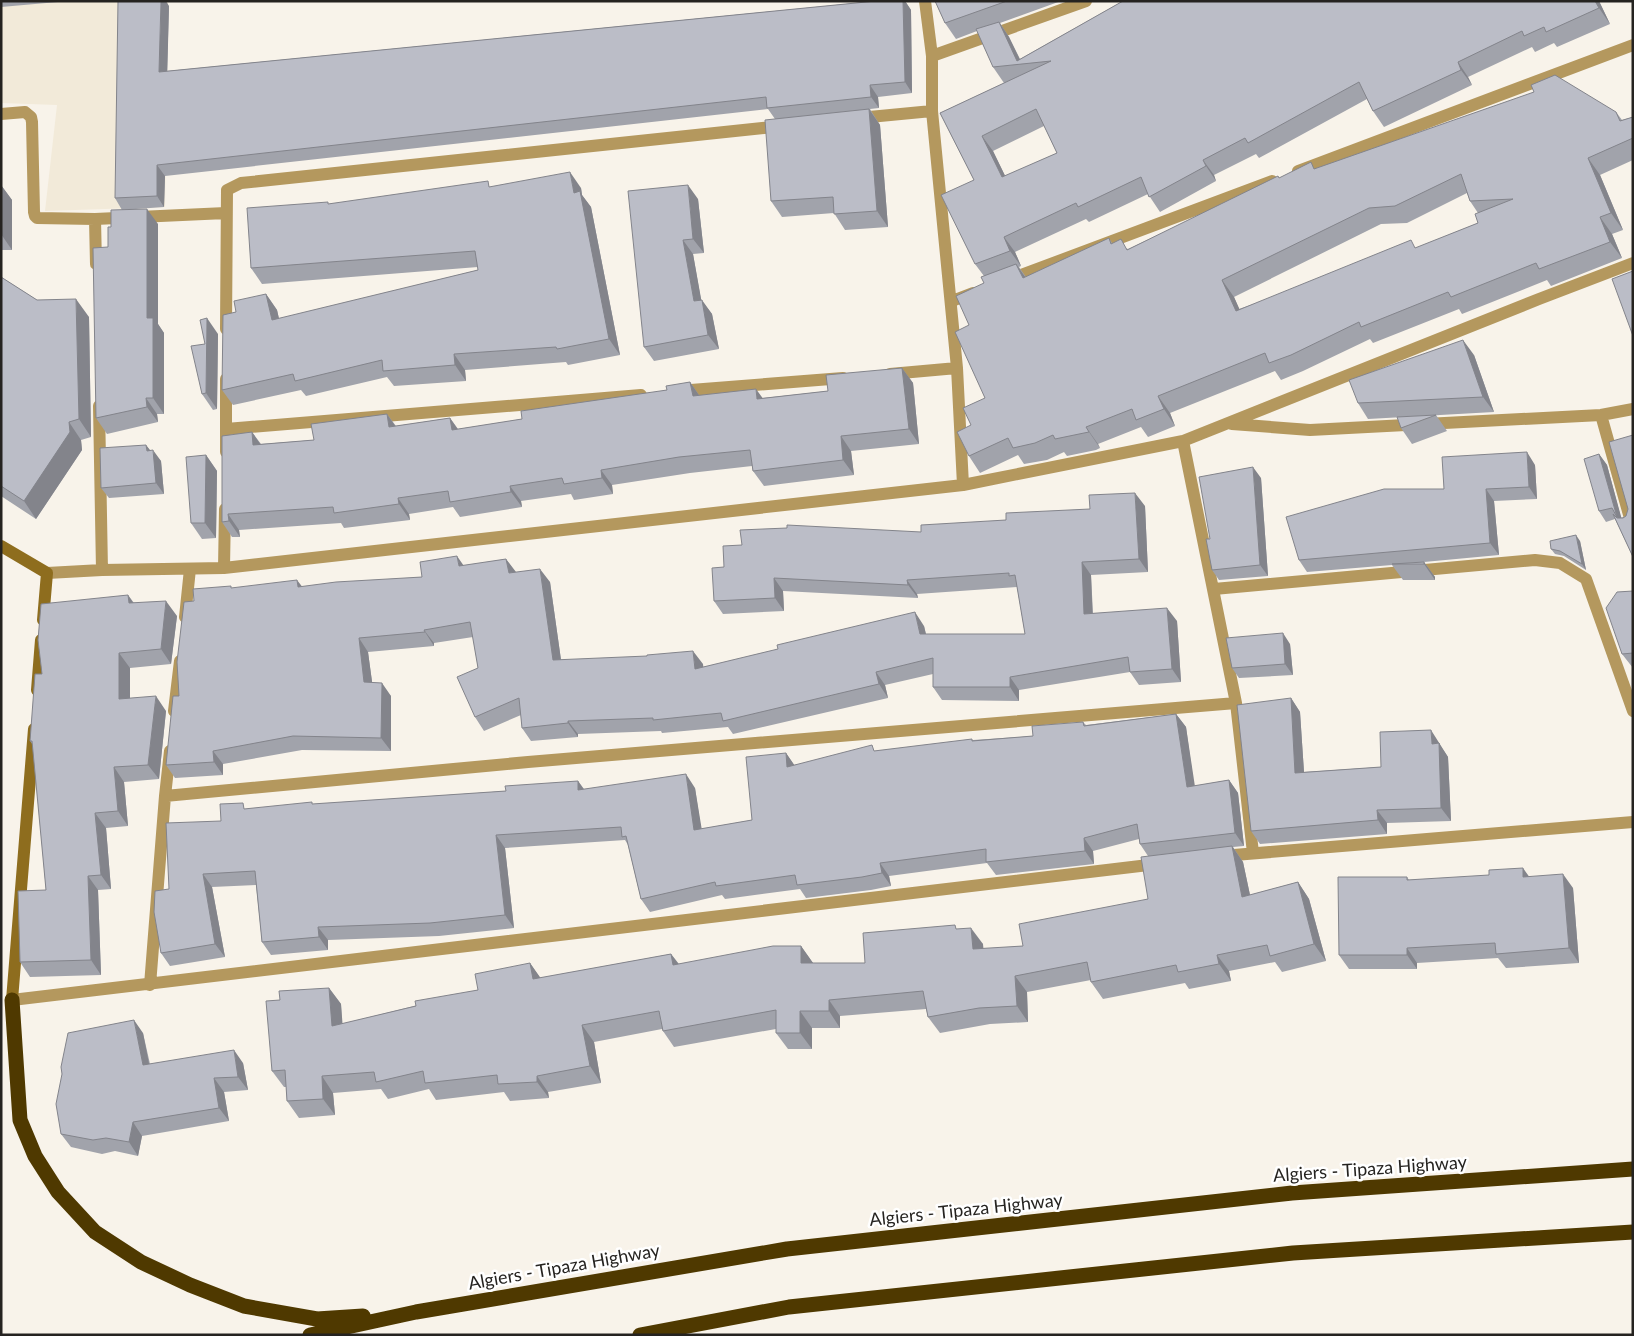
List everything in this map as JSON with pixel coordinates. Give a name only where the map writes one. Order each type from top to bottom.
[{"type":"highway","points":[[12,1000],[20,1120],[35,1156],[58,1192],[95,1232],[141,1262],[190,1285],[244,1306],[317,1319],[416,1312]]},
{"type":"highway","name":"Algiers - Tipaza Highway","points":[[310,1335],[416,1312],[787,1249],[1292,1193],[1633,1169]]},
{"type":"highway","points":[[640,1335],[789,1307],[1293,1253],[1633,1232]]},
{"type":"street","points":[[925,1],[932,56],[932,111],[952,302],[963,485]]},
{"type":"street","points":[[932,56],[1086,1]]},
{"type":"street","points":[[952,302],[1633,45]]},
{"type":"street","points":[[843,120],[932,111]]},
{"type":"street","points":[[1,114],[24,112],[31,118],[35,216],[41,219],[95,219],[226,213]]},
{"type":"street","points":[[226,341],[227,190],[241,182],[794,125]]},
{"type":"street","points":[[95,219],[96,277]]},
{"type":"street","points":[[1,546],[47,573],[224,568],[963,485],[1183,441],[1539,298],[1633,263]]},
{"type":"street","points":[[878,375],[957,368]]},
{"type":"street","points":[[226,370],[226,469]]},
{"type":"street","points":[[226,429],[859,376]]},
{"type":"street","points":[[98,394],[102,570]]},
{"type":"street","points":[[1228,424],[1310,430],[1601,415],[1633,409]]},
{"type":"street","points":[[1601,415],[1633,529]]},
{"type":"street","points":[[1183,441],[1236,703],[1253,853]]},
{"type":"street","points":[[224,568],[225,498]]},
{"type":"street","points":[[1214,589],[1535,560],[1560,564],[1586,579],[1633,712]]},
{"type":"street","points":[[184,628],[190,568]]},
{"type":"street","points":[[36,698],[47,573]]},
{"type":"street","points":[[150,985],[165,796],[181,648]]},
{"type":"street","points":[[165,796],[538,762],[1236,703]]},
{"type":"street","points":[[35,717],[12,1000],[1174,862]]},
{"type":"street","points":[[1213,858],[1253,853],[1633,822]]},
{"type":"shaded area","points":[[1,1],[168,1],[165,207],[45,211],[57,105],[1,103]]},
{"type":"building","points":[[118,1],[161,1],[159,72],[876,1],[903,1],[905,82],[870,85],[871,97],[767,108],[766,97],[157,165],[157,196],[115,198]]},
{"type":"building","points":[[935,1],[1007,1],[945,23]]},
{"type":"building","points":[[1123,1],[1595,1],[1599,8],[1546,32],[1544,27],[1524,36],[1522,31],[1458,62],[1461,70],[1373,111],[1359,82],[1248,143],[1245,138],[1203,160],[1206,166],[1149,197],[1141,177],[1078,207],[1076,203],[1004,237],[1010,251],[975,264],[941,195],[974,180],[940,113],[1051,61],[993,67],[976,29],[999,22],[1017,61]],"holes":[[[1036,109],[1057,153],[1002,177],[982,136]]]},
{"type":"building","points":[[1555,75],[1616,112],[1620,121],[1633,117],[1633,138],[1588,158],[1611,213],[1600,217],[1610,242],[1539,269],[1536,263],[1451,297],[1448,292],[1361,327],[1359,322],[1291,355],[1269,363],[1265,353],[1158,396],[1164,409],[1136,420],[1132,409],[1086,427],[1089,432],[1055,439],[1053,435],[1035,443],[1013,448],[1008,438],[969,456],[957,432],[971,425],[963,408],[985,398],[955,332],[969,325],[956,296],[984,283],[981,277],[1016,264],[1023,278],[1109,238],[1111,244],[1121,239],[1127,250],[1278,176],[1279,178],[1311,162],[1314,169],[1534,92],[1531,85]],"holes":[[[1461,174],[1470,201],[1513,199],[1475,214],[1478,223],[1415,248],[1411,240],[1236,311],[1222,280],[1369,208],[1395,206]]]},
{"type":"building","points":[[869,109],[877,211],[834,214],[833,197],[771,201],[765,120]]},
{"type":"building","points":[[570,172],[574,193],[580,191],[609,339],[557,349],[556,347],[454,354],[455,365],[383,371],[382,360],[295,381],[293,374],[222,390],[223,315],[236,312],[234,301],[266,294],[272,320],[478,270],[475,251],[251,268],[247,208],[328,202],[328,204],[488,181],[489,187]]},
{"type":"building","points":[[688,185],[693,239],[683,240],[694,301],[702,300],[708,335],[644,347],[628,191]]},
{"type":"building","points":[[147,209],[147,318],[153,318],[153,398],[146,398],[147,407],[96,418],[93,248],[108,247],[108,227],[111,227],[111,210]]},
{"type":"building","points":[[1633,271],[1633,336],[1612,279]]},
{"type":"building","points":[[1,277],[37,300],[76,299],[79,419],[69,422],[70,432],[24,501],[1,486]]},
{"type":"building","points":[[207,318],[206,393],[202,394],[191,346],[205,344],[200,320]]},
{"type":"building","points":[[1463,340],[1483,397],[1358,403],[1349,380]]},
{"type":"building","points":[[902,368],[909,429],[841,436],[843,460],[753,471],[750,450],[679,457],[601,470],[602,478],[564,484],[562,478],[510,486],[511,492],[450,502],[448,491],[398,498],[399,504],[334,513],[333,507],[228,514],[229,521],[222,522],[222,436],[252,432],[253,445],[314,440],[311,424],[387,414],[389,427],[450,418],[452,430],[522,419],[521,411],[667,390],[666,386],[690,382],[693,396],[756,389],[757,399],[828,391],[826,375]]},
{"type":"building","points":[[1436,415],[1401,428],[1397,417]]},
{"type":"building","points":[[1633,435],[1633,557],[1613,514],[1617,518],[1623,518],[1626,516],[1628,509],[1609,442]]},
{"type":"building","points":[[146,445],[147,451],[153,450],[156,483],[101,488],[100,448]]},
{"type":"building","points":[[1527,452],[1529,487],[1486,489],[1490,543],[1299,560],[1286,517],[1384,489],[1444,489],[1442,457]]},
{"type":"building","points":[[1599,454],[1617,517],[1612,508],[1599,511],[1584,459]]},
{"type":"building","points":[[206,455],[205,523],[191,523],[186,457]]},
{"type":"building","points":[[1253,467],[1260,565],[1212,570],[1206,539],[1210,539],[1199,477]]},
{"type":"building","points":[[1135,493],[1139,559],[1082,562],[1084,614],[1167,608],[1172,669],[1130,672],[1128,657],[1010,677],[1010,687],[933,687],[933,658],[876,672],[879,684],[723,721],[721,713],[653,720],[653,718],[568,721],[568,723],[522,728],[519,698],[475,717],[457,677],[478,668],[470,622],[424,630],[425,632],[359,638],[364,682],[382,683],[381,738],[293,736],[213,751],[214,762],[166,765],[173,696],[179,696],[177,662],[184,602],[194,601],[193,589],[231,586],[231,588],[297,580],[298,587],[336,582],[422,577],[420,562],[457,556],[459,566],[506,559],[509,573],[540,569],[553,660],[647,656],[693,651],[695,669],[778,649],[777,645],[915,612],[920,634],[1025,634],[1015,575],[1009,576],[1009,573],[907,580],[908,585],[774,578],[775,598],[714,601],[712,568],[724,567],[723,546],[742,545],[740,530],[787,528],[787,525],[921,532],[921,525],[1006,520],[1006,513],[1090,509],[1089,495]]},
{"type":"building","points":[[1576,535],[1582,564],[1560,551],[1551,549],[1550,541]]},
{"type":"building","points":[[1424,562],[1424,564],[1392,564]]},
{"type":"building","points":[[1633,591],[1633,653],[1622,654],[1606,608],[1617,592]]},
{"type":"building","points":[[128,595],[129,603],[166,601],[161,649],[119,653],[119,699],[156,696],[148,765],[114,767],[118,811],[95,813],[101,875],[88,876],[91,960],[20,962],[18,891],[46,890],[32,741],[30,741],[35,674],[42,674],[38,640],[41,604]]},
{"type":"building","points":[[1283,633],[1285,664],[1232,668],[1226,638]]},
{"type":"building","points":[[1291,698],[1295,773],[1381,767],[1380,732],[1431,730],[1432,744],[1439,743],[1441,808],[1377,810],[1378,820],[1251,831],[1237,705]]},
{"type":"building","points":[[1176,714],[1187,787],[1229,780],[1235,833],[1140,844],[1137,824],[1084,838],[1085,851],[986,862],[986,849],[880,863],[882,873],[862,877],[797,885],[795,875],[716,886],[715,882],[641,899],[626,836],[622,837],[621,827],[496,835],[505,915],[430,923],[318,927],[319,937],[262,942],[255,871],[203,874],[215,944],[161,953],[154,912],[155,891],[169,889],[166,823],[221,821],[220,804],[243,803],[244,809],[312,802],[312,804],[506,791],[505,786],[578,781],[578,790],[686,774],[694,830],[752,820],[746,757],[786,753],[787,767],[872,745],[874,751],[972,739],[972,741],[1033,736],[1032,726],[1083,722],[1084,726]]},
{"type":"building","points":[[1232,846],[1242,897],[1298,882],[1314,944],[1270,956],[1267,945],[1217,955],[1219,964],[1178,972],[1176,965],[1091,982],[1087,962],[1015,976],[1017,1006],[979,1008],[928,1017],[923,991],[829,1000],[829,1011],[800,1011],[800,1033],[776,1033],[776,1010],[663,1031],[659,1011],[582,1025],[590,1066],[537,1076],[537,1082],[498,1084],[497,1075],[425,1083],[423,1071],[376,1082],[374,1072],[322,1076],[323,1099],[287,1101],[285,1070],[272,1071],[266,1001],[280,1000],[279,991],[329,988],[332,1026],[416,1006],[415,1001],[478,990],[475,974],[530,963],[533,979],[671,954],[673,965],[773,946],[801,946],[801,963],[865,963],[863,933],[955,925],[956,929],[971,928],[973,949],[1023,946],[1019,924],[1148,899],[1141,857]]},
{"type":"building","points":[[1523,868],[1523,877],[1563,874],[1569,948],[1496,954],[1495,943],[1407,948],[1407,955],[1339,955],[1338,877],[1407,877],[1407,880],[1489,875],[1489,870]]},
{"type":"building","points":[[134,1020],[143,1065],[234,1050],[238,1077],[214,1078],[219,1108],[133,1122],[129,1142],[106,1138],[93,1140],[61,1134],[56,1104],[68,1033]]}]
